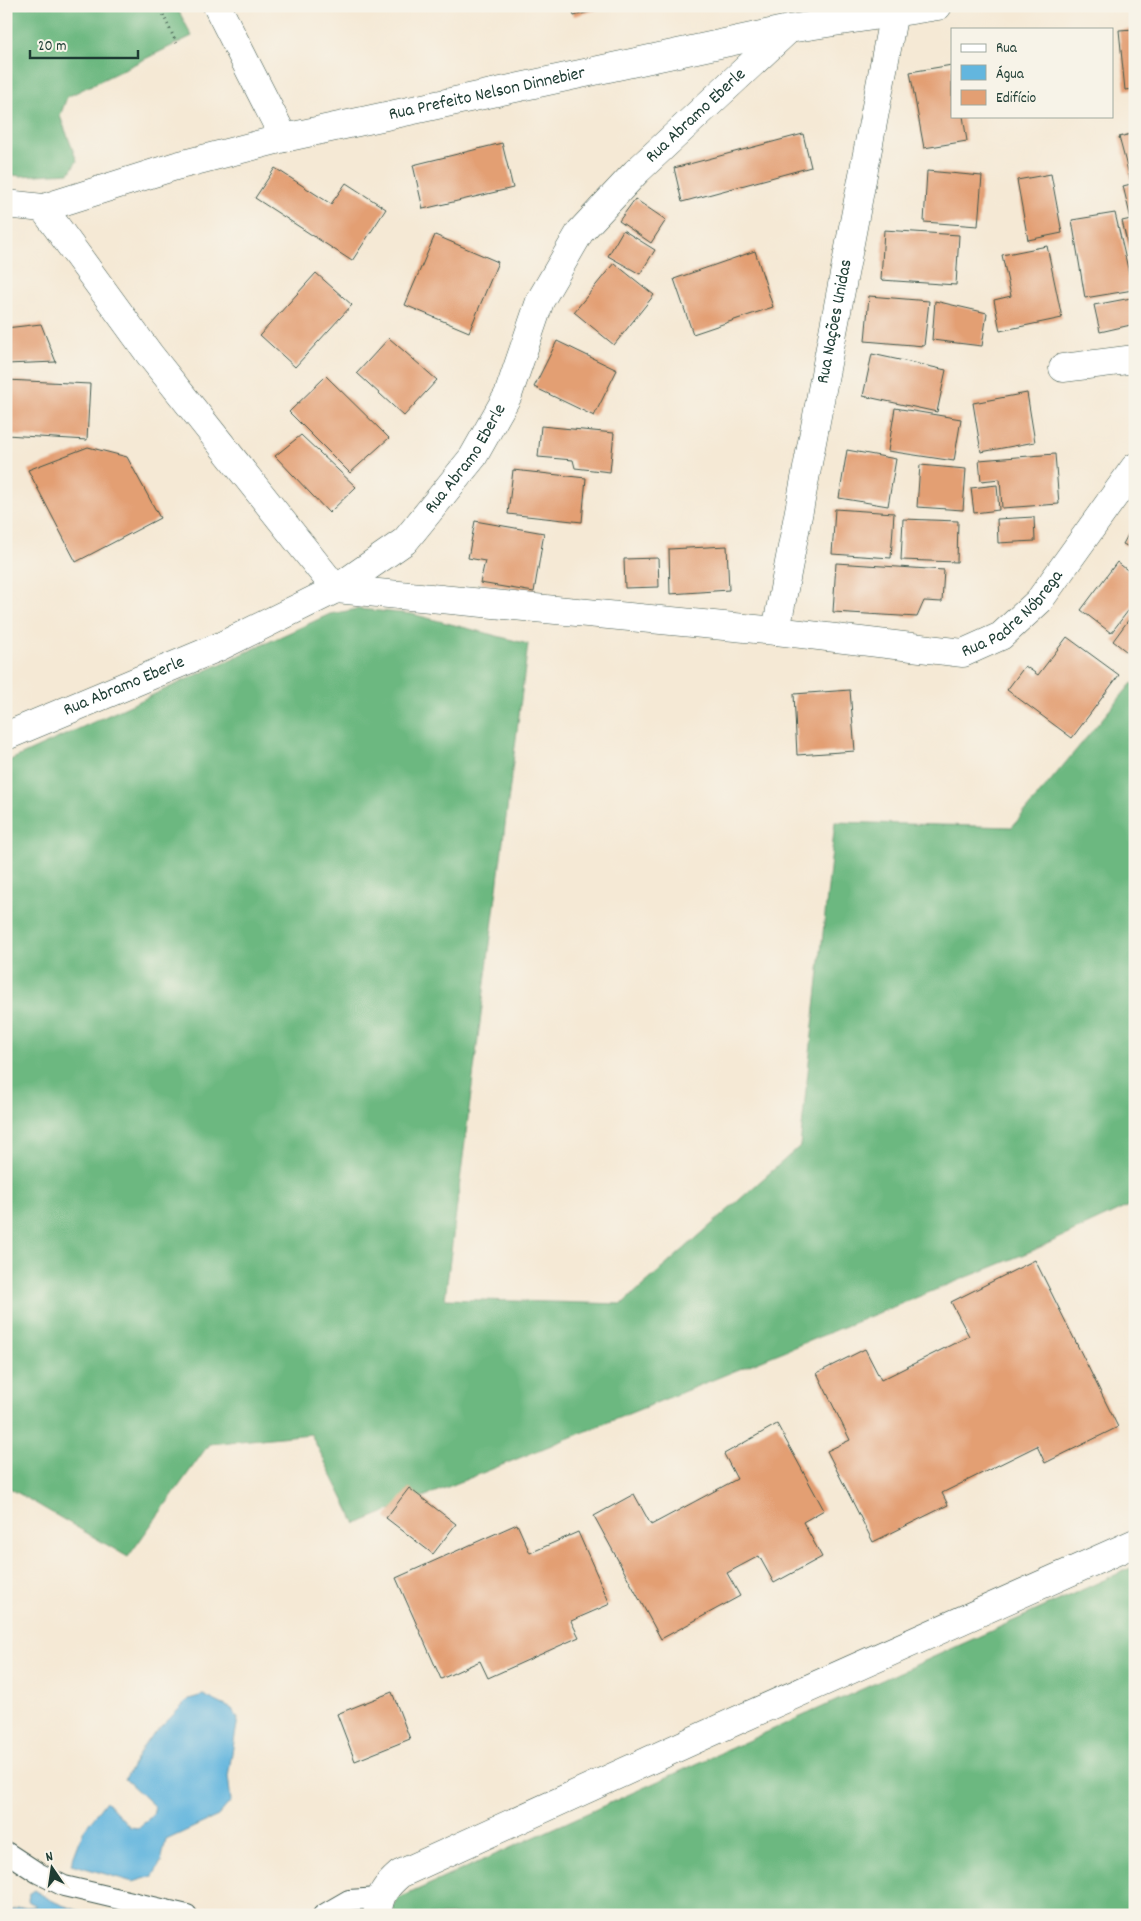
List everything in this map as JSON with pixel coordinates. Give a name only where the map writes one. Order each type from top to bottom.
[{"type":"street","points":[[216,6],[284,138]]},
{"type":"street","name":"Rua Prefeito Nelson Dinnebier","points":[[43,208],[176,166],[284,138],[788,29],[938,6]]},
{"type":"street","name":"Rua Nações Unidas","points":[[776,631],[894,12]]},
{"type":"street","name":"Rua Abramo Eberle","points":[[6,736],[221,646],[336,589],[406,541],[472,457],[508,395],[540,301],[580,232],[636,172],[788,29]]},
{"type":"street","points":[[6,204],[43,208],[150,355],[336,589]]},
{"type":"street","points":[[1063,368],[1135,359]]},
{"type":"street","name":"Rua Padre Nóbrega","points":[[336,589],[776,631],[963,653],[1001,636],[1038,601],[1135,467]]},
{"type":"street","points":[[378,1906],[387,1885],[400,1874],[747,1716],[1135,1543]]},
{"type":"lane","points":[[8,1852],[38,1873],[64,1886],[187,1915]]},
{"type":"lane","points":[[323,1915],[348,1900],[378,1906]]},
{"type":"path","points":[[159,6],[177,44]]},
{"type":"green space","points":[[6,6],[176,6],[192,36],[67,97],[60,116],[77,161],[69,173],[20,176],[6,174]]},
{"type":"green space","points":[[358,609],[412,614],[528,644],[445,1299],[622,1304],[800,1146],[835,822],[1012,827],[1132,683],[1135,685],[1135,1203],[1034,1250],[356,1524],[311,1434],[209,1444],[128,1557],[6,1486],[6,762],[330,614]]},
{"type":"green space","points":[[1135,1566],[1135,1915],[396,1915],[393,1908],[397,1899]]},
{"type":"water","points":[[203,1695],[232,1709],[238,1719],[228,1776],[231,1801],[218,1816],[166,1840],[161,1862],[153,1876],[133,1882],[71,1864],[84,1830],[106,1801],[130,1827],[138,1828],[153,1815],[155,1807],[125,1779],[146,1742],[189,1699]]},
{"type":"water","points":[[35,1890],[56,1902],[94,1915],[6,1915],[6,1913],[18,1908],[37,1906],[28,1901],[29,1894]]},
{"type":"building","points":[[571,6],[607,6],[607,7],[574,16]]},
{"type":"building","points":[[1135,29],[1135,89],[1125,90],[1119,30]]},
{"type":"building","points":[[951,65],[951,118],[963,118],[967,141],[924,148],[910,72]]},
{"type":"building","points":[[1135,133],[1135,181],[1131,182],[1119,137]]},
{"type":"building","points":[[803,134],[811,167],[682,202],[674,168]]},
{"type":"building","points":[[502,143],[513,188],[423,209],[413,165]]},
{"type":"building","points":[[275,168],[331,204],[346,183],[386,209],[352,261],[255,198]]},
{"type":"building","points":[[927,171],[982,176],[978,226],[924,222]]},
{"type":"building","points":[[1051,174],[1062,233],[1028,240],[1017,180]]},
{"type":"building","points":[[1135,183],[1134,272],[1122,221],[1131,219],[1123,186]]},
{"type":"building","points":[[635,199],[666,220],[651,243],[619,221]]},
{"type":"building","points":[[1115,213],[1133,290],[1085,298],[1072,220]]},
{"type":"building","points":[[623,230],[655,250],[640,274],[608,256]]},
{"type":"building","points":[[884,230],[959,235],[956,285],[881,280]]},
{"type":"building","points":[[435,235],[498,262],[469,332],[405,305]]},
{"type":"building","points":[[1047,246],[1062,318],[1000,331],[994,300],[1011,296],[1002,255]]},
{"type":"building","points":[[755,251],[773,307],[693,334],[674,279]]},
{"type":"building","points":[[614,263],[654,295],[614,345],[574,312]]},
{"type":"building","points":[[316,273],[352,305],[295,367],[260,335]]},
{"type":"building","points":[[869,296],[929,301],[924,346],[865,341]]},
{"type":"building","points":[[1131,298],[1135,324],[1100,332],[1094,305]]},
{"type":"building","points":[[935,301],[987,313],[982,346],[932,340]]},
{"type":"building","points":[[41,324],[56,362],[6,364],[6,328]]},
{"type":"building","points":[[389,338],[437,380],[404,416],[357,373]]},
{"type":"building","points":[[557,341],[617,370],[594,416],[534,387]]},
{"type":"building","points":[[872,354],[946,370],[937,412],[863,396]]},
{"type":"building","points":[[326,376],[389,438],[350,473],[289,412]]},
{"type":"building","points":[[6,380],[90,384],[87,440],[6,435]]},
{"type":"building","points":[[1027,393],[1035,442],[981,452],[973,403]]},
{"type":"building","points":[[895,408],[961,419],[954,461],[888,451]]},
{"type":"building","points":[[541,426],[614,433],[610,472],[575,468],[573,460],[538,457]]},
{"type":"building","points":[[301,435],[356,487],[329,513],[275,456]]},
{"type":"building","points":[[88,447],[127,457],[160,518],[76,562],[28,470]]},
{"type":"building","points":[[847,450],[896,459],[888,506],[839,498]]},
{"type":"building","points":[[1055,454],[1059,504],[1002,508],[1000,479],[981,481],[979,460]]},
{"type":"building","points":[[920,465],[966,469],[963,510],[917,507]]},
{"type":"building","points":[[513,470],[586,478],[582,522],[508,514]]},
{"type":"building","points":[[997,485],[999,510],[974,513],[971,488]]},
{"type":"building","points":[[835,509],[894,513],[891,558],[832,554]]},
{"type":"building","points":[[1034,517],[1035,541],[998,543],[997,519]]},
{"type":"building","points":[[903,519],[958,521],[957,562],[901,560]]},
{"type":"building","points":[[475,521],[544,533],[534,592],[480,583],[485,561],[468,558]]},
{"type":"building","points":[[1135,522],[1135,550],[1123,544]]},
{"type":"building","points":[[727,546],[729,590],[670,594],[669,549]]},
{"type":"building","points":[[658,558],[659,587],[625,588],[624,559]]},
{"type":"building","points":[[1117,562],[1135,576],[1135,602],[1111,633],[1081,610]]},
{"type":"building","points":[[836,563],[944,570],[942,602],[924,601],[917,617],[833,612]]},
{"type":"building","points":[[1135,611],[1135,650],[1131,655],[1113,641]]},
{"type":"building","points":[[1067,637],[1119,675],[1072,738],[1007,690],[1025,666],[1038,675]]},
{"type":"building","points":[[850,690],[855,751],[797,755],[794,694]]},
{"type":"building","points":[[1035,1260],[1118,1427],[1045,1463],[1037,1446],[942,1493],[948,1505],[873,1542],[827,1451],[850,1440],[817,1373],[865,1349],[881,1380],[969,1336],[951,1302]]},
{"type":"building","points":[[777,1424],[824,1510],[803,1522],[822,1557],[774,1583],[759,1556],[727,1573],[740,1596],[661,1639],[594,1516],[634,1494],[651,1525],[737,1479],[724,1454]]},
{"type":"building","points":[[409,1488],[456,1524],[433,1554],[386,1518]]},
{"type":"building","points":[[517,1524],[530,1553],[578,1532],[610,1604],[571,1621],[579,1637],[488,1678],[480,1661],[441,1679],[396,1578]]},
{"type":"building","points":[[392,1692],[410,1739],[355,1761],[337,1714]]}]
